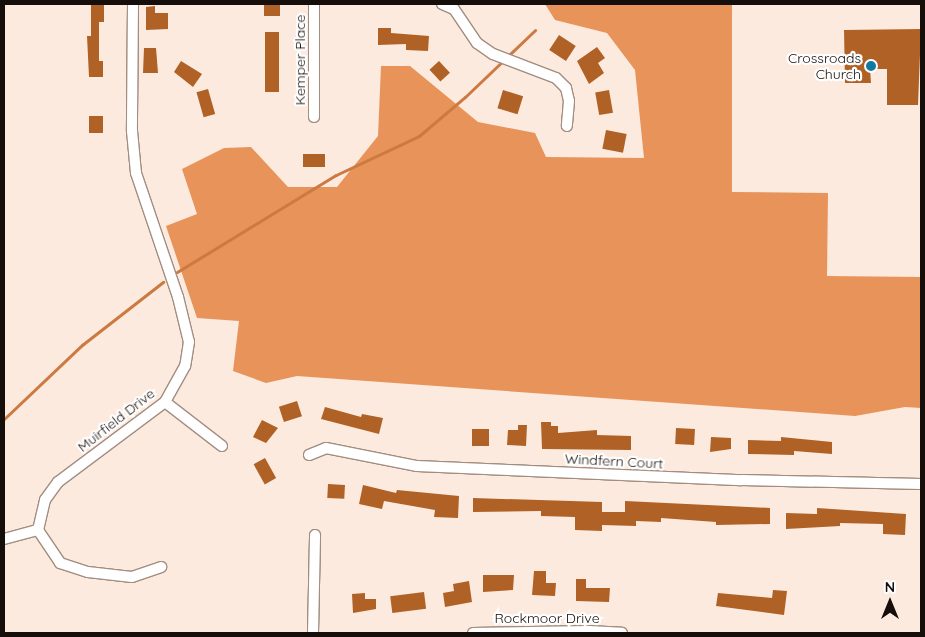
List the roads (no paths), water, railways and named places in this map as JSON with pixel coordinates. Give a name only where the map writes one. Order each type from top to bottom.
[{"type":"street","name":"Muirfield Drive","points":[[38,530],[45,500],[58,482],[165,402],[185,366],[189,342],[178,297],[136,173],[132,131],[133,4]]},
{"type":"street","name":"Kemper Place","points":[[314,4],[314,117]]},
{"type":"street","points":[[442,4],[454,9],[477,43],[493,54],[556,78],[566,88],[569,101],[567,126]]},
{"type":"street","points":[[165,402],[222,446]]},
{"type":"street","name":"Windfern Court","points":[[308,455],[326,448],[417,466],[742,480],[921,484]]},
{"type":"street","points":[[4,540],[38,530],[60,563],[88,572],[132,577],[161,567]]},
{"type":"street","points":[[314,633],[315,534]]},
{"type":"street","name":"Rockmoor Drive","points":[[473,633],[589,631],[622,633]]},
{"type":"waterway","points":[[177,272],[336,175],[419,136],[465,97],[535,30]]},
{"type":"waterway","points":[[4,419],[82,345],[163,282]]},
{"type":"place","name":"Crossroads Church","points":[[871,66]]}]
